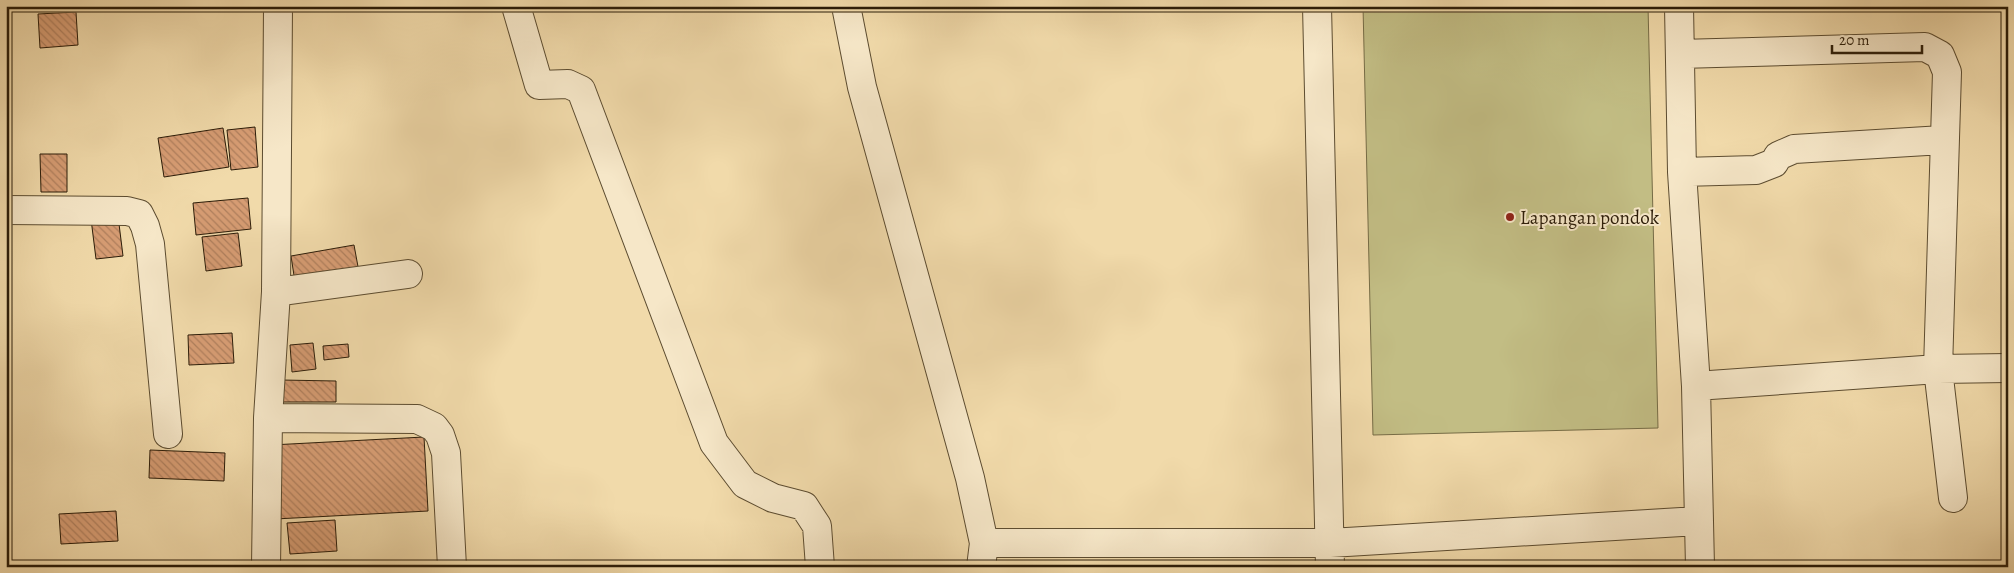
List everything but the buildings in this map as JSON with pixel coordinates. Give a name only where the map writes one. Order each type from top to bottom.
[{"type":"street","points":[[266,567],[268,418],[276,292],[278,6]]},
{"type":"street","points":[[516,6],[539,85],[568,84],[581,90],[714,442],[746,484],[773,498],[804,506],[817,526],[820,567]]},
{"type":"street","points":[[846,6],[862,87],[970,478],[983,555],[1330,555],[1698,521]]},
{"type":"street","points":[[1317,6],[1330,555]]},
{"type":"street","points":[[1679,6],[1682,172],[1696,386],[1700,567]]},
{"type":"street","points":[[1680,54],[1925,47],[1940,55],[1947,72],[1938,369],[1953,498]]},
{"type":"street","points":[[1682,172],[1756,170],[1774,164],[1778,156],[1794,149],[1944,140]]},
{"type":"street","points":[[6,210],[127,211],[139,214],[145,226],[150,244],[168,434]]},
{"type":"street","points":[[276,292],[408,274]]},
{"type":"street","points":[[1696,386],[1938,369],[2008,368]]},
{"type":"street","points":[[268,418],[417,419],[434,427],[440,435],[446,453],[452,567]]},
{"type":"shaded area","name":"Lapangan pondok","points":[[1363,6],[1648,6],[1658,428],[1373,435]]},
{"type":"place","name":"Lapangan pondok","points":[[1510,217]]}]
